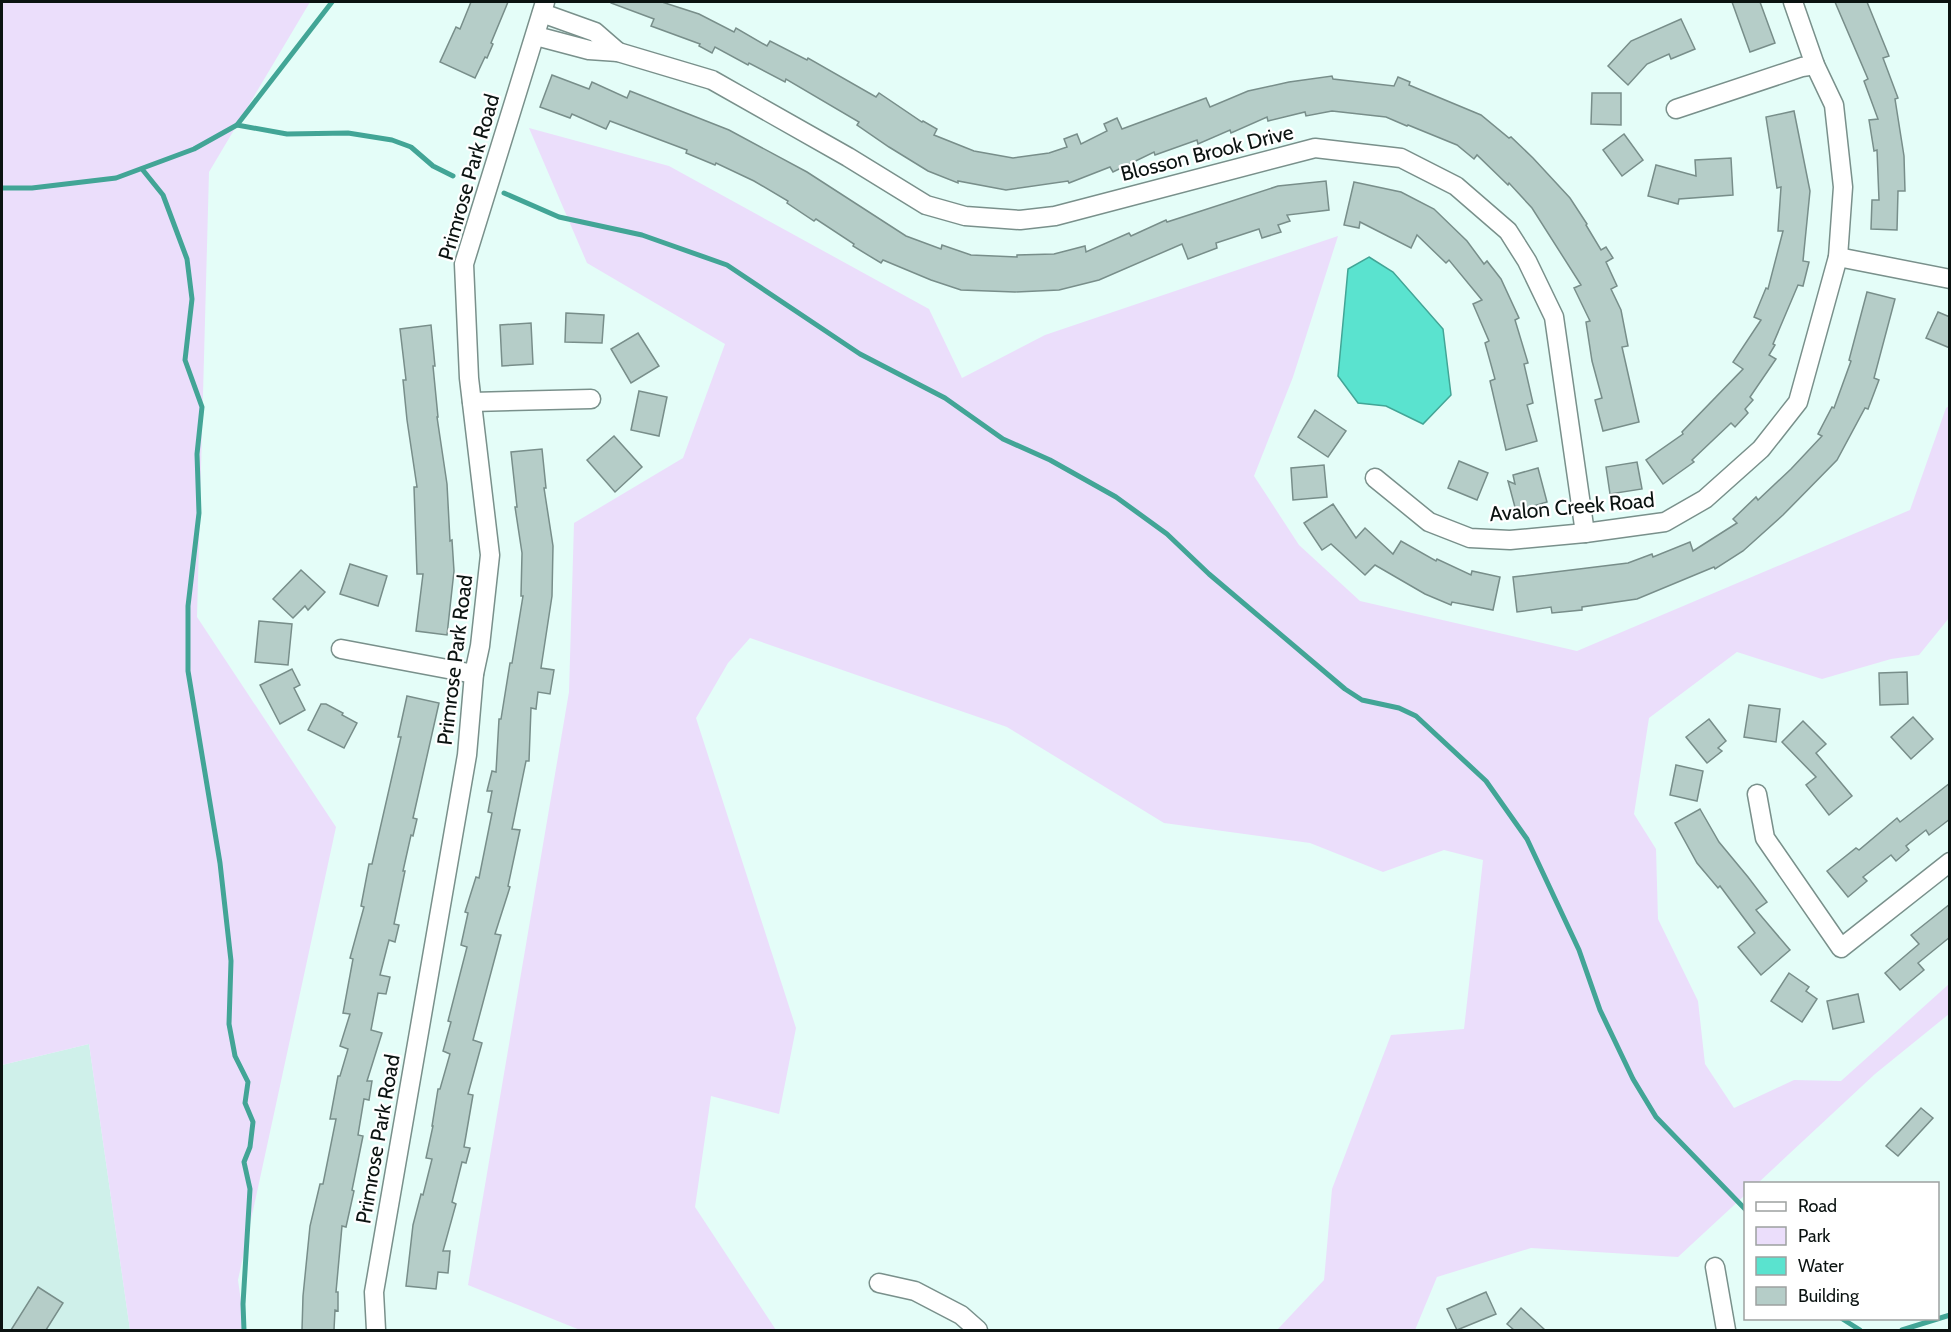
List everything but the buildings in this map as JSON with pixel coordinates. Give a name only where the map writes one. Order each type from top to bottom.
[{"type":"street","name":"Avalon Creek Road","points":[[1375,478],[1429,522],[1470,538],[1510,540],[1665,522],[1705,499],[1761,449],[1798,402],[1838,257],[1843,187],[1834,105],[1815,65],[1793,2]]},
{"type":"street","name":"Primrose Park Road","points":[[376,1330],[374,1292],[467,755],[474,674],[480,646],[490,555],[469,378],[464,264],[474,225],[536,36],[543,8]]},
{"type":"street","name":"Blosson Brook Drive","points":[[543,8],[595,32],[618,52]]},
{"type":"street","name":"Blosson Brook Drive","points":[[536,36],[588,50],[618,52],[712,80],[926,205],[965,216],[1020,220],[1055,216],[1315,148],[1401,158],[1456,186],[1508,231],[1527,261],[1554,317],[1585,533]]},
{"type":"street","points":[[1676,110],[1802,67],[1815,65]]},
{"type":"street","points":[[1838,257],[1950,279]]},
{"type":"street","points":[[472,402],[591,399]]},
{"type":"street","points":[[341,649],[474,674]]},
{"type":"street","points":[[1757,794],[1765,837],[1841,948],[1950,862]]},
{"type":"street","points":[[1714,1267],[1726,1330]]},
{"type":"street","points":[[879,1283],[915,1291],[961,1315],[978,1330]]},
{"type":"shaded area","points":[[89,1044],[130,1330],[2,1330],[2,1065]]},
{"type":"green space","points":[[2,2],[310,2],[209,172],[197,617],[336,827],[238,1280],[245,1330],[130,1330],[89,1044],[2,1065]]},
{"type":"green space","points":[[529,128],[669,166],[929,309],[962,378],[1045,335],[1338,236],[1293,377],[1254,476],[1299,545],[1360,601],[1577,651],[1910,510],[1946,408],[1949,406],[1949,618],[1919,655],[1891,659],[1822,679],[1737,652],[1649,718],[1634,814],[1656,849],[1658,919],[1698,1001],[1705,1064],[1734,1108],[1794,1080],[1841,1081],[1949,984],[1949,1014],[1875,1074],[1759,1182],[1744,1182],[1744,1196],[1678,1257],[1531,1248],[1437,1277],[1415,1330],[1277,1330],[1324,1280],[1332,1189],[1391,1035],[1464,1029],[1483,860],[1444,850],[1383,872],[1310,843],[1164,823],[1007,727],[750,638],[728,663],[696,718],[796,1028],[779,1114],[711,1096],[695,1207],[776,1330],[580,1330],[468,1285],[569,692],[574,523],[683,458],[725,344],[587,263]]},
{"type":"water","points":[[1369,257],[1393,272],[1443,329],[1451,395],[1423,424],[1386,406],[1358,403],[1338,376],[1348,269]]},
{"type":"waterway","points":[[2,188],[32,188],[116,178],[194,149],[237,125],[332,2]]},
{"type":"waterway","points":[[237,125],[287,134],[348,133],[392,140],[411,147],[433,166],[453,176]]},
{"type":"waterway","points":[[142,169],[163,195],[187,259],[192,299],[185,360],[202,407],[197,454],[199,513],[188,606],[188,671],[220,863],[231,961],[229,1024],[235,1056],[248,1082],[245,1103],[253,1122],[250,1147],[244,1162],[250,1189],[243,1304],[244,1330]]},
{"type":"waterway","points":[[504,193],[559,217],[642,235],[727,265],[860,354],[945,398],[1003,439],[1050,460],[1116,497],[1167,534],[1209,574],[1345,689],[1362,700],[1399,708],[1416,716],[1486,781],[1527,839],[1579,950],[1600,1010],[1633,1079],[1656,1117],[1744,1208]]},
{"type":"waterway","points":[[1939,1318],[1950,1315]]},
{"type":"waterway","points":[[1844,1320],[1860,1330]]},
{"type":"waterway","points":[[1902,1330],[1934,1320]]}]
